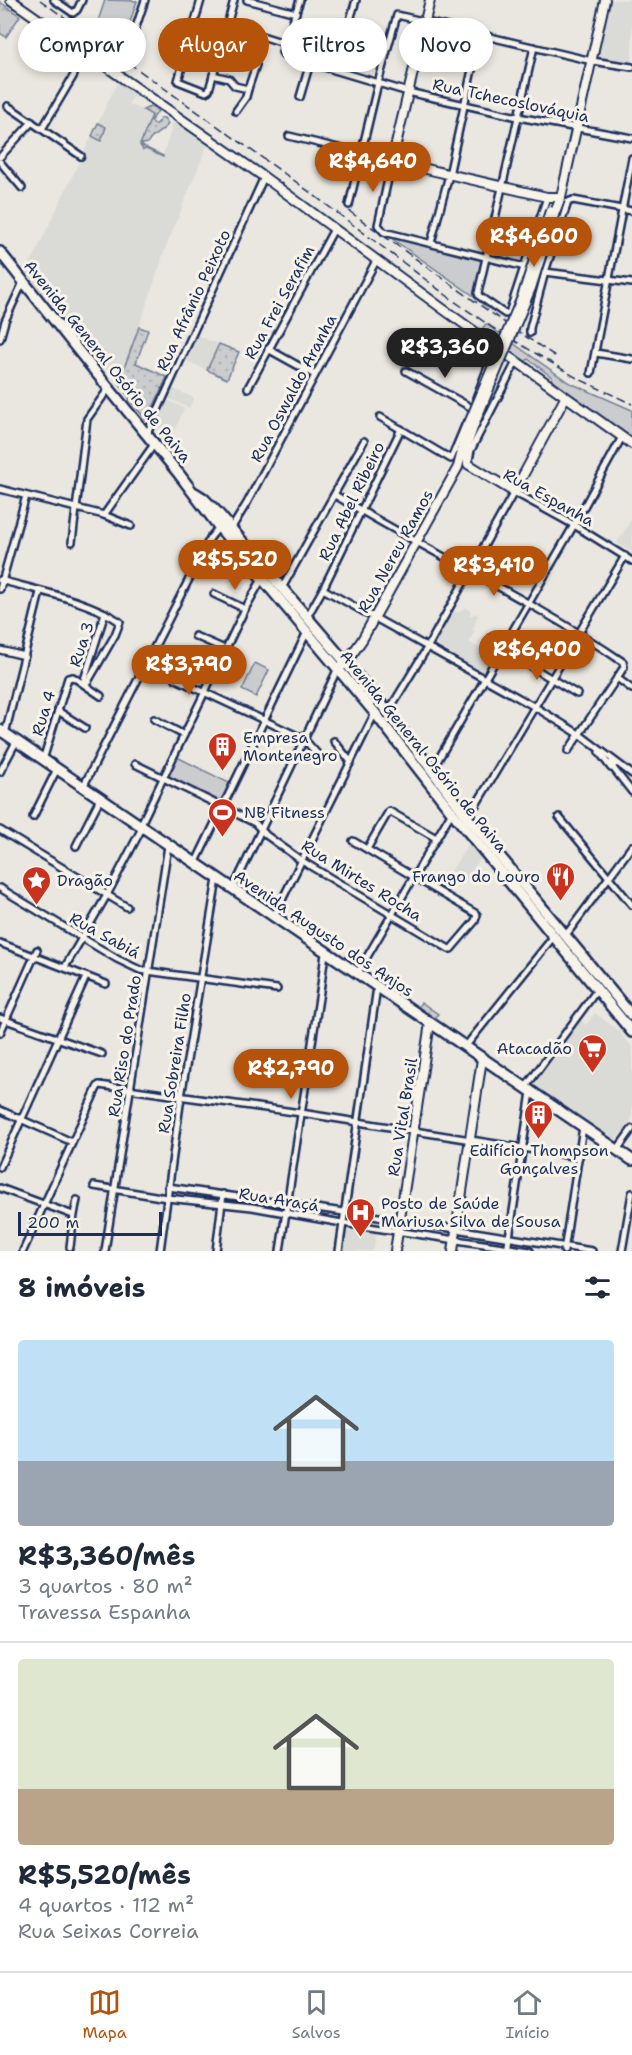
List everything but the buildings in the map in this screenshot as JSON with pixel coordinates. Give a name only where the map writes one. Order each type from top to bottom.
[{"type":"main road","name":"Avenida General Osório de Paiva","points":[[0,252],[262,579],[308,631],[388,712],[457,803],[466,822],[566,935],[632,1016]]},
{"type":"main road","name":"Avenida General Osório de Paiva","points":[[190,490],[203,498],[307,617],[375,713],[452,812],[466,822]]},
{"type":"main road","name":"Avenida Augusto dos Anjos","points":[[3,732],[273,918],[632,1160]]},
{"type":"main road","name":"Avenida General Osório de Paiva","points":[[493,855],[553,937],[632,1032]]},
{"type":"street","points":[[11,0],[264,177],[565,398],[632,444]]},
{"type":"street","points":[[54,0],[73,13],[78,10],[82,0]]},
{"type":"street","points":[[139,18],[145,0]]},
{"type":"street","points":[[201,0],[178,81],[206,92],[209,90],[214,72]]},
{"type":"street","points":[[229,18],[234,0]]},
{"type":"street","points":[[247,0],[296,13]]},
{"type":"street","points":[[294,18],[300,0]]},
{"type":"street","points":[[351,18],[356,0]]},
{"type":"street","points":[[426,18],[430,0]]},
{"type":"street","name":"Rua Nereu Ramos","points":[[530,333],[563,200],[576,128],[605,0]]},
{"type":"street","points":[[349,206],[378,83],[397,15],[414,18]]},
{"type":"street","points":[[493,36],[592,61],[632,67]]},
{"type":"street","points":[[534,47],[478,294],[505,314],[508,313],[525,267],[547,197]]},
{"type":"street","points":[[237,111],[246,97],[254,72]]},
{"type":"street","points":[[300,97],[307,72]]},
{"type":"street","name":"Rua Tchecoslováquia","points":[[342,72],[408,92],[518,117],[632,138]]},
{"type":"street","points":[[413,72],[378,226],[388,233],[525,267]]},
{"type":"street","points":[[431,243],[449,175],[471,72]]},
{"type":"street","points":[[42,129],[74,75]]},
{"type":"street","points":[[213,75],[229,79],[235,86],[248,89]]},
{"type":"street","points":[[8,106],[81,156]]},
{"type":"street","points":[[0,157],[32,122]]},
{"type":"street","points":[[289,136],[361,155],[547,197],[632,211]]},
{"type":"street","points":[[591,373],[632,158]]},
{"type":"street","points":[[0,162],[22,188]]},
{"type":"street","name":"Rua Afrânio Peixoto","points":[[147,434],[264,177]]},
{"type":"street","points":[[547,197],[553,211]]},
{"type":"street","name":"Rua Nereu Ramos","points":[[233,890],[304,739],[342,666],[374,618],[458,467],[471,424],[531,288],[553,211],[563,200]]},
{"type":"street","name":"Rua Frei Serafim","points":[[248,388],[334,229]]},
{"type":"street","name":"Rua Oswaldo Aranha","points":[[231,529],[248,502],[377,259]]},
{"type":"street","points":[[545,272],[632,284]]},
{"type":"street","points":[[0,339],[5,321],[24,280]]},
{"type":"street","points":[[380,417],[452,458],[495,346]]},
{"type":"street","points":[[268,349],[315,375]]},
{"type":"street","points":[[596,353],[632,359]]},
{"type":"street","points":[[468,464],[471,450],[516,362]]},
{"type":"street","points":[[406,371],[472,408]]},
{"type":"street","points":[[72,542],[87,419],[109,388]]},
{"type":"street","points":[[388,712],[427,648],[565,398]]},
{"type":"street","name":"Rua Nereu Ramos","points":[[468,464],[466,448],[471,424]]},
{"type":"street","name":"Rua Abel Ribeiro","points":[[307,617],[401,429]]},
{"type":"street","points":[[427,778],[486,680],[622,437]]},
{"type":"street","points":[[282,588],[364,441]]},
{"type":"street","points":[[104,515],[155,443]]},
{"type":"street","name":"Rua Espanha","points":[[468,464],[484,476]]},
{"type":"street","name":"Rua Espanha","points":[[458,467],[464,466],[484,476],[574,525],[632,561]]},
{"type":"street","points":[[0,489],[104,515],[131,526]]},
{"type":"street","points":[[335,495],[529,603],[579,632],[623,662],[624,667],[568,751]]},
{"type":"street","points":[[0,589],[26,496]]},
{"type":"street","points":[[83,787],[210,538],[219,527]]},
{"type":"street","points":[[466,822],[625,556]]},
{"type":"street","points":[[65,967],[107,895],[225,649],[262,579]]},
{"type":"street","points":[[1,580],[82,604],[105,613],[121,623],[84,684],[101,696]]},
{"type":"street","points":[[323,589],[536,707],[579,734],[632,776]]},
{"type":"street","points":[[3,732],[25,656],[40,592]]},
{"type":"street","points":[[214,594],[245,609]]},
{"type":"street","name":"Rua 3","points":[[84,684],[105,613]]},
{"type":"street","points":[[195,864],[308,631]]},
{"type":"street","points":[[195,636],[225,649]]},
{"type":"street","points":[[97,639],[108,645]]},
{"type":"street","points":[[0,650],[25,656]]},
{"type":"street","points":[[517,658],[577,694]]},
{"type":"street","name":"Rua 4","points":[[43,760],[68,678],[73,677],[84,684]]},
{"type":"street","points":[[617,678],[632,689]]},
{"type":"street","points":[[176,679],[304,739],[320,757]]},
{"type":"street","points":[[58,711],[85,728]]},
{"type":"street","points":[[273,918],[375,713]]},
{"type":"street","points":[[154,719],[184,735]]},
{"type":"street","points":[[334,741],[351,762]]},
{"type":"street","points":[[0,772],[16,742]]},
{"type":"street","points":[[595,746],[632,794]]},
{"type":"street","points":[[632,776],[613,762],[610,763],[632,794]]},
{"type":"street","name":"Rua Mirtes Rocha","points":[[135,764],[255,823],[266,835],[302,861],[451,949],[475,921],[476,914],[415,877]]},
{"type":"street","points":[[33,817],[57,770]]},
{"type":"street","points":[[76,846],[100,799]]},
{"type":"street","points":[[357,975],[457,803]]},
{"type":"street","points":[[367,849],[389,812],[436,838]]},
{"type":"street","points":[[559,817],[632,905]]},
{"type":"street","points":[[0,830],[127,907]]},
{"type":"street","points":[[353,841],[415,877]]},
{"type":"street","name":"Rua Riso do Prado","points":[[105,1251],[168,846]]},
{"type":"street","points":[[465,1047],[553,937],[566,935],[632,846]]},
{"type":"street","name":"Rua Sobreira Filho","points":[[160,1251],[181,1097],[217,879]]},
{"type":"street","name":"Rua Sabiá","points":[[0,888],[129,966],[149,972],[277,989]]},
{"type":"street","points":[[0,943],[106,984]]},
{"type":"street","points":[[0,1033],[3,1019],[37,950]]},
{"type":"street","points":[[280,1251],[325,953]]},
{"type":"street","points":[[0,1167],[86,977]]},
{"type":"street","points":[[339,1251],[376,987]]},
{"type":"street","points":[[507,1249],[523,1148],[528,1090],[597,990]]},
{"type":"street","points":[[3,1019],[102,1053]]},
{"type":"street","name":"Rua Vital Brasil","points":[[395,1251],[430,1023]]},
{"type":"street","points":[[453,1251],[482,1059]]},
{"type":"street","points":[[23,1251],[99,1086],[301,1113],[579,1157]]},
{"type":"street","points":[[0,1110],[72,1142]]},
{"type":"street","points":[[565,1249],[583,1127]]},
{"type":"street","points":[[617,1150],[632,1130]]},
{"type":"street","name":"Rua Araçá","points":[[94,1186],[530,1251]]},
{"type":"street","name":"Rua Araçá","points":[[168,1187],[400,1220],[565,1249],[592,1251]]},
{"type":"street","points":[[0,1188],[73,1215]]},
{"type":"street","points":[[622,1251],[632,1193]]},
{"type":"street","points":[[216,1251],[223,1194]]},
{"type":"street","points":[[70,1247],[77,1200]]},
{"type":"shaded area","points":[[608,0],[632,0],[632,64],[595,57]]},
{"type":"shaded area","points":[[118,81],[137,93],[128,104],[152,114],[142,146],[163,155],[174,121],[207,146],[161,259],[118,384],[105,367],[102,372],[25,275]]},
{"type":"shaded area","points":[[196,335],[218,344],[207,370],[185,360]]},
{"type":"shaded area","points":[[172,388],[194,398],[189,408],[168,398]]},
{"type":"shaded area","points":[[167,400],[184,408],[170,443],[156,425]]},
{"type":"shaded area","points":[[632,518],[632,552],[617,543]]},
{"type":"shaded area","points":[[465,607],[471,611],[470,615],[474,613],[478,615],[473,630],[475,631],[469,642],[494,657],[485,674],[435,644],[453,611],[458,613]]},
{"type":"shaded area","points":[[470,842],[482,856],[466,881],[450,872]]},
{"type":"shaded area","points":[[595,1013],[619,1031],[632,1047],[632,1119],[616,1140],[535,1087],[581,1020],[586,1025]]},
{"type":"shaded area","name":"Posto de Saúde Mariusa Silva de Sousa","points":[[345,1229],[377,1233],[373,1251],[342,1251]]},
{"type":"green space","points":[[105,0],[137,1],[131,18],[99,18]]},
{"type":"green space","points":[[0,2],[20,16],[6,37],[0,33]]},
{"type":"green space","points":[[151,106],[158,111],[151,121],[156,125],[161,118],[164,118],[168,124],[142,146],[163,157],[146,149],[143,150],[140,145],[152,115],[143,110]]},
{"type":"green space","points":[[98,123],[106,127],[101,141],[92,136]]},
{"type":"green space","points":[[388,236],[482,260],[474,296]]},
{"type":"green space","points":[[486,324],[568,382],[632,410],[632,440],[551,383],[552,377],[528,359],[524,363],[480,331]]},
{"type":"green space","points":[[139,327],[148,330],[136,363],[167,377],[147,421],[119,382]]},
{"type":"green space","points":[[219,344],[239,352],[227,379],[207,370]]},
{"type":"green space","points":[[255,663],[269,670],[256,697],[242,690]]},
{"type":"green space","points":[[175,756],[229,783],[221,802],[165,775]]},
{"type":"green space","points":[[421,1002],[438,1014],[434,1020],[417,1009]]},
{"type":"railway","points":[[40,0],[299,184],[493,328],[577,378],[632,404]]},
{"type":"railway","points":[[349,211],[555,356]]},
{"type":"place","name":"Empresa Montenegro","points":[[222,772]]},
{"type":"place","name":"NB Fitness","points":[[223,838]]},
{"type":"place","name":"Frango do Louro","points":[[561,902]]},
{"type":"place","name":"Dragão","points":[[36,906]]},
{"type":"place","name":"Atacadão","points":[[593,1074]]},
{"type":"place","name":"Edifício Thompson Gonçalves","points":[[539,1140]]},
{"type":"place","name":"Posto de Saúde Mariusa Silva de Sousa","points":[[360,1238]]}]
